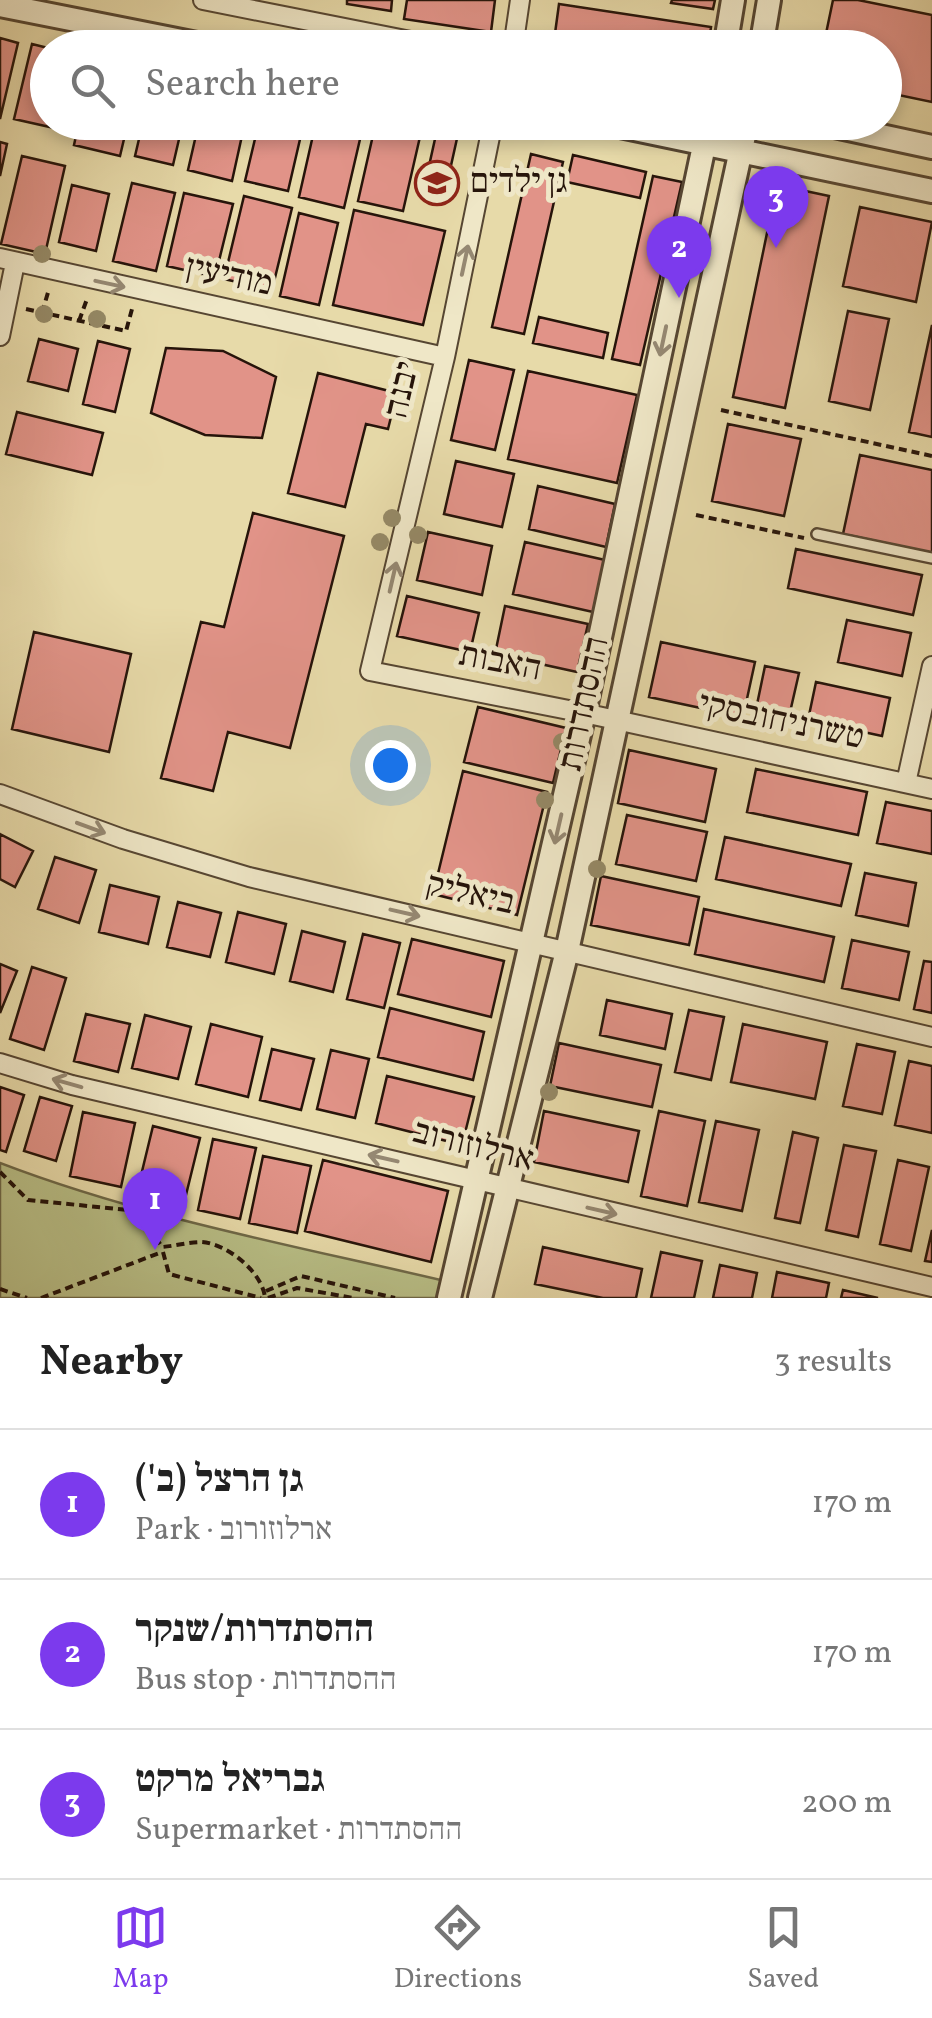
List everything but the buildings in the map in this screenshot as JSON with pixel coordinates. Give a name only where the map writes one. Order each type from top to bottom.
[{"type":"street","points":[[203,0],[355,30]]},
{"type":"street","points":[[516,30],[520,0]]},
{"type":"street","points":[[727,30],[733,0]]},
{"type":"street","points":[[764,30],[769,0]]},
{"type":"street","points":[[0,5],[126,30]]},
{"type":"street","name":"יבנה","points":[[370,672],[445,356],[489,140]]},
{"type":"street","name":"ההסתדרות","points":[[449,1298],[584,713],[705,140]]},
{"type":"street","points":[[723,140],[743,150],[932,191]]},
{"type":"street","name":"ההסתדרות","points":[[480,1298],[567,951],[744,140]]},
{"type":"street","points":[[900,140],[932,147]]},
{"type":"street","points":[[0,336],[8,261]]},
{"type":"street","name":"מודיעין","points":[[8,261],[445,356]]},
{"type":"street","points":[[906,783],[932,666]]},
{"type":"street","name":"האבות","points":[[370,672],[617,720]]},
{"type":"street","name":"טשרניחובסקי","points":[[617,720],[932,789]]},
{"type":"street","name":"ביאליק","points":[[0,794],[124,840],[249,877],[932,1037]]},
{"type":"street","name":"ארלוזורוב","points":[[0,1062],[72,1086],[932,1287]]},
{"type":"lane","points":[[817,534],[932,558]]},
{"type":"path","points":[[42,313],[54,272]]},
{"type":"path","points":[[79,321],[94,280]]},
{"type":"path","points":[[6,305],[126,331],[136,290]]},
{"type":"path","points":[[721,410],[932,456]]},
{"type":"path","points":[[0,1172],[28,1200],[138,1211],[162,1250],[169,1274],[265,1296],[297,1288],[353,1298]]},
{"type":"path","points":[[41,1298],[162,1250],[206,1242],[244,1261],[265,1296]]},
{"type":"path","points":[[265,1296],[301,1276],[395,1298]]},
{"type":"path","points":[[0,1289],[27,1298]]},
{"type":"green space","points":[[0,1163],[164,1215],[445,1281],[441,1298],[0,1298]]},
{"type":"place","name":"גן ילדים","points":[[437,183]]},
{"type":"place","name":"גבריאל מרקט","points":[[776,248]]},
{"type":"place","name":"ההסתדרות/שנקר","points":[[679,298]]},
{"type":"place","name":"גן הרצל (ב')","points":[[155,1250]]}]
